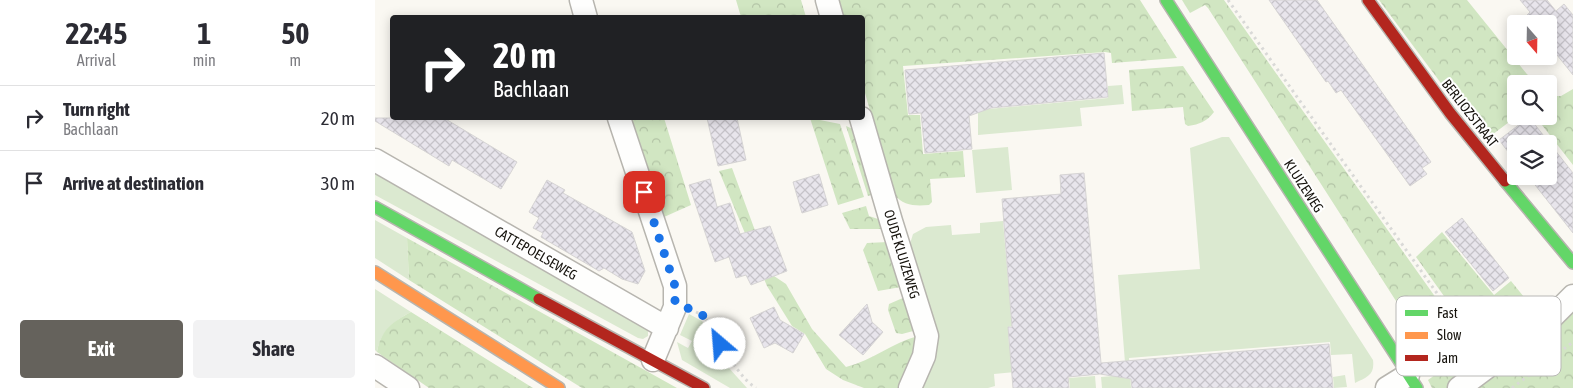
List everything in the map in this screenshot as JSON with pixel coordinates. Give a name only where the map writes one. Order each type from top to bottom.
[{"type":"street","points":[[581,0],[586,15]]},
{"type":"street","points":[[827,0],[831,15]]},
{"type":"street","name":"KLUIZEWEG","points":[[1166,0],[1396,357]]},
{"type":"street","name":"BERLIOZSTRAAT","points":[[1368,0],[1450,113],[1573,264]]},
{"type":"street","points":[[620,120],[675,286],[675,302],[667,328],[653,360]]},
{"type":"street","name":"OUDE KLUIZEWEG","points":[[862,120],[893,230],[927,336],[925,356],[910,388]]},
{"type":"street","name":"CATTEPOELSEWEG","points":[[375,160],[667,328]]},
{"type":"street","points":[[375,207],[477,266],[705,388]]},
{"type":"street","points":[[375,272],[559,388]]},
{"type":"street","points":[[1561,308],[1573,296]]},
{"type":"street","points":[[375,366],[408,388]]},
{"type":"street","points":[[1459,388],[1475,376]]},
{"type":"street","points":[[1387,388],[1412,382]]},
{"type":"path","points":[[1228,0],[1439,296]]},
{"type":"path","points":[[675,302],[706,317],[739,373],[756,388]]},
{"type":"path","points":[[1561,351],[1573,342]]},
{"type":"path","points":[[1512,388],[1528,376]]},
{"type":"green space","points":[[736,0],[801,0],[805,15],[740,15]]},
{"type":"green space","points":[[837,0],[1140,0],[1177,58],[1112,63],[1111,53],[1105,52],[903,66],[908,115],[920,115],[923,154],[963,151],[965,177],[930,179],[932,202],[929,205],[910,204],[901,201],[894,194],[865,93],[865,15],[841,15]]},
{"type":"green space","points":[[1182,0],[1224,0],[1435,296],[1396,296],[1396,301],[1208,8],[1205,5],[1190,13]]},
{"type":"green space","points":[[1379,0],[1467,0],[1507,49],[1507,65],[1520,65],[1528,75],[1507,75],[1507,124],[1484,141]]},
{"type":"green space","points":[[1183,66],[1214,112],[1208,118],[1188,126],[1185,124],[1183,107],[1132,111],[1129,70]]},
{"type":"green space","points":[[1122,85],[1124,104],[1080,108],[1082,126],[978,135],[978,110],[1108,98],[1108,86]]},
{"type":"green space","points":[[1573,89],[1573,165],[1557,144],[1557,135],[1550,135],[1542,125],[1557,125],[1557,96],[1561,96]]},
{"type":"green space","points":[[632,120],[665,120],[691,205],[664,217]]},
{"type":"green space","points":[[811,120],[840,124],[864,197],[838,205]]},
{"type":"green space","points":[[846,126],[855,130],[874,194],[868,196]]},
{"type":"green space","points":[[1222,137],[1229,137],[1373,360],[1373,369],[1366,377],[1355,383],[1352,354],[1331,355],[1330,342],[1129,358],[1131,388],[1102,388],[1101,377],[1126,375],[1118,275],[1200,269],[1190,148]]},
{"type":"green space","points":[[1008,147],[1012,190],[976,193],[972,150]]},
{"type":"green space","points":[[732,168],[771,274],[786,284],[812,329],[846,367],[918,336],[919,345],[900,388],[864,388],[843,380],[826,369],[805,334],[792,326],[767,286],[719,171]]},
{"type":"green space","points":[[375,170],[648,329],[648,336],[643,339],[638,338],[375,195]]},
{"type":"green space","points":[[866,206],[869,216],[881,220],[884,229],[850,229],[842,213]]},
{"type":"green space","points":[[375,220],[407,238],[409,280],[375,258]]},
{"type":"green space","points":[[1003,221],[1012,326],[1008,327],[1009,346],[1013,347],[1015,372],[994,374],[995,386],[988,388],[920,388],[909,247],[913,234],[926,227],[951,225],[952,235],[980,233],[980,223]]},
{"type":"green space","points":[[1442,232],[1494,295],[1511,281],[1523,296],[1444,296],[1416,257]]},
{"type":"green space","points":[[407,238],[677,388],[582,388],[409,280]]},
{"type":"green space","points":[[888,242],[901,287],[878,291],[863,250],[867,243]]},
{"type":"green space","points":[[375,289],[411,312],[388,328],[381,339],[377,352],[375,350]]},
{"type":"green space","points":[[905,297],[917,330],[902,334],[896,333],[888,310],[889,304]]},
{"type":"green space","points":[[1573,307],[1573,388],[1467,388],[1483,376],[1561,376],[1561,316]]},
{"type":"green space","points":[[411,312],[533,388],[429,388],[377,352],[381,338],[388,328],[398,319]]},
{"type":"green space","points":[[689,314],[702,321],[728,367],[747,388],[730,388],[682,360],[677,342],[688,348],[692,341],[680,335]]},
{"type":"green space","points":[[1345,375],[1347,387],[1334,388],[1333,377]]},
{"type":"green space","points":[[1095,376],[1096,388],[1070,388],[1069,378]]},
{"type":"green space","points":[[1434,376],[1466,376],[1449,388],[1432,388],[1428,380]]},
{"type":"building","points":[[1269,0],[1317,0],[1431,162],[1422,168],[1427,174],[1410,186],[1341,90],[1336,93],[1328,81],[1326,82]]},
{"type":"building","points":[[1520,0],[1547,0],[1556,11],[1564,4],[1573,15],[1573,75],[1557,55],[1557,15],[1527,15],[1530,12]]},
{"type":"building","points":[[1104,53],[1108,97],[991,108],[969,116],[972,149],[925,153],[921,113],[909,114],[905,70]]},
{"type":"building","points":[[375,118],[390,118],[390,120],[447,120],[517,162],[501,189],[452,160],[449,166],[375,121]]},
{"type":"building","points":[[707,120],[737,120],[746,160],[718,166]]},
{"type":"building","points":[[1519,125],[1535,125],[1543,135],[1507,135],[1507,150],[1499,140]]},
{"type":"building","points":[[1557,153],[1573,173],[1573,233],[1535,185],[1557,185]]},
{"type":"building","points":[[1084,173],[1101,363],[1329,344],[1333,388],[1132,388],[1131,379],[1100,374],[1068,377],[1069,388],[1013,388],[1008,327],[1012,327],[1002,199],[1061,194],[1060,175]]},
{"type":"building","points":[[819,174],[828,205],[802,213],[793,182]]},
{"type":"building","points":[[710,179],[717,207],[730,203],[740,234],[770,226],[787,271],[751,285],[746,275],[736,278],[729,257],[715,262],[689,185]]},
{"type":"building","points":[[547,180],[565,190],[563,193],[632,232],[645,271],[638,284],[622,279],[604,268],[599,271],[541,237],[543,233],[533,228],[539,218],[529,212]]},
{"type":"building","points":[[1462,218],[1509,278],[1493,291],[1445,232]]},
{"type":"building","points":[[867,304],[872,322],[883,332],[863,355],[839,335]]},
{"type":"building","points":[[774,307],[780,320],[804,334],[793,353],[775,343],[764,348],[750,318]]},
{"type":"traffic: fast","points":[[1166,0],[1396,356]]},
{"type":"traffic: fast","points":[[1505,181],[1573,263]]},
{"type":"traffic: fast","points":[[375,207],[539,299]]},
{"type":"traffic: fast","points":[[1409,376],[1417,388]]},
{"type":"traffic: slow","points":[[375,272],[559,388]]},
{"type":"traffic: jam","points":[[1368,0],[1450,113],[1505,181]]},
{"type":"traffic: jam","points":[[539,299],[704,388]]},
{"type":"route","points":[[644,192],[675,286],[675,302],[706,317],[720,344]]}]
